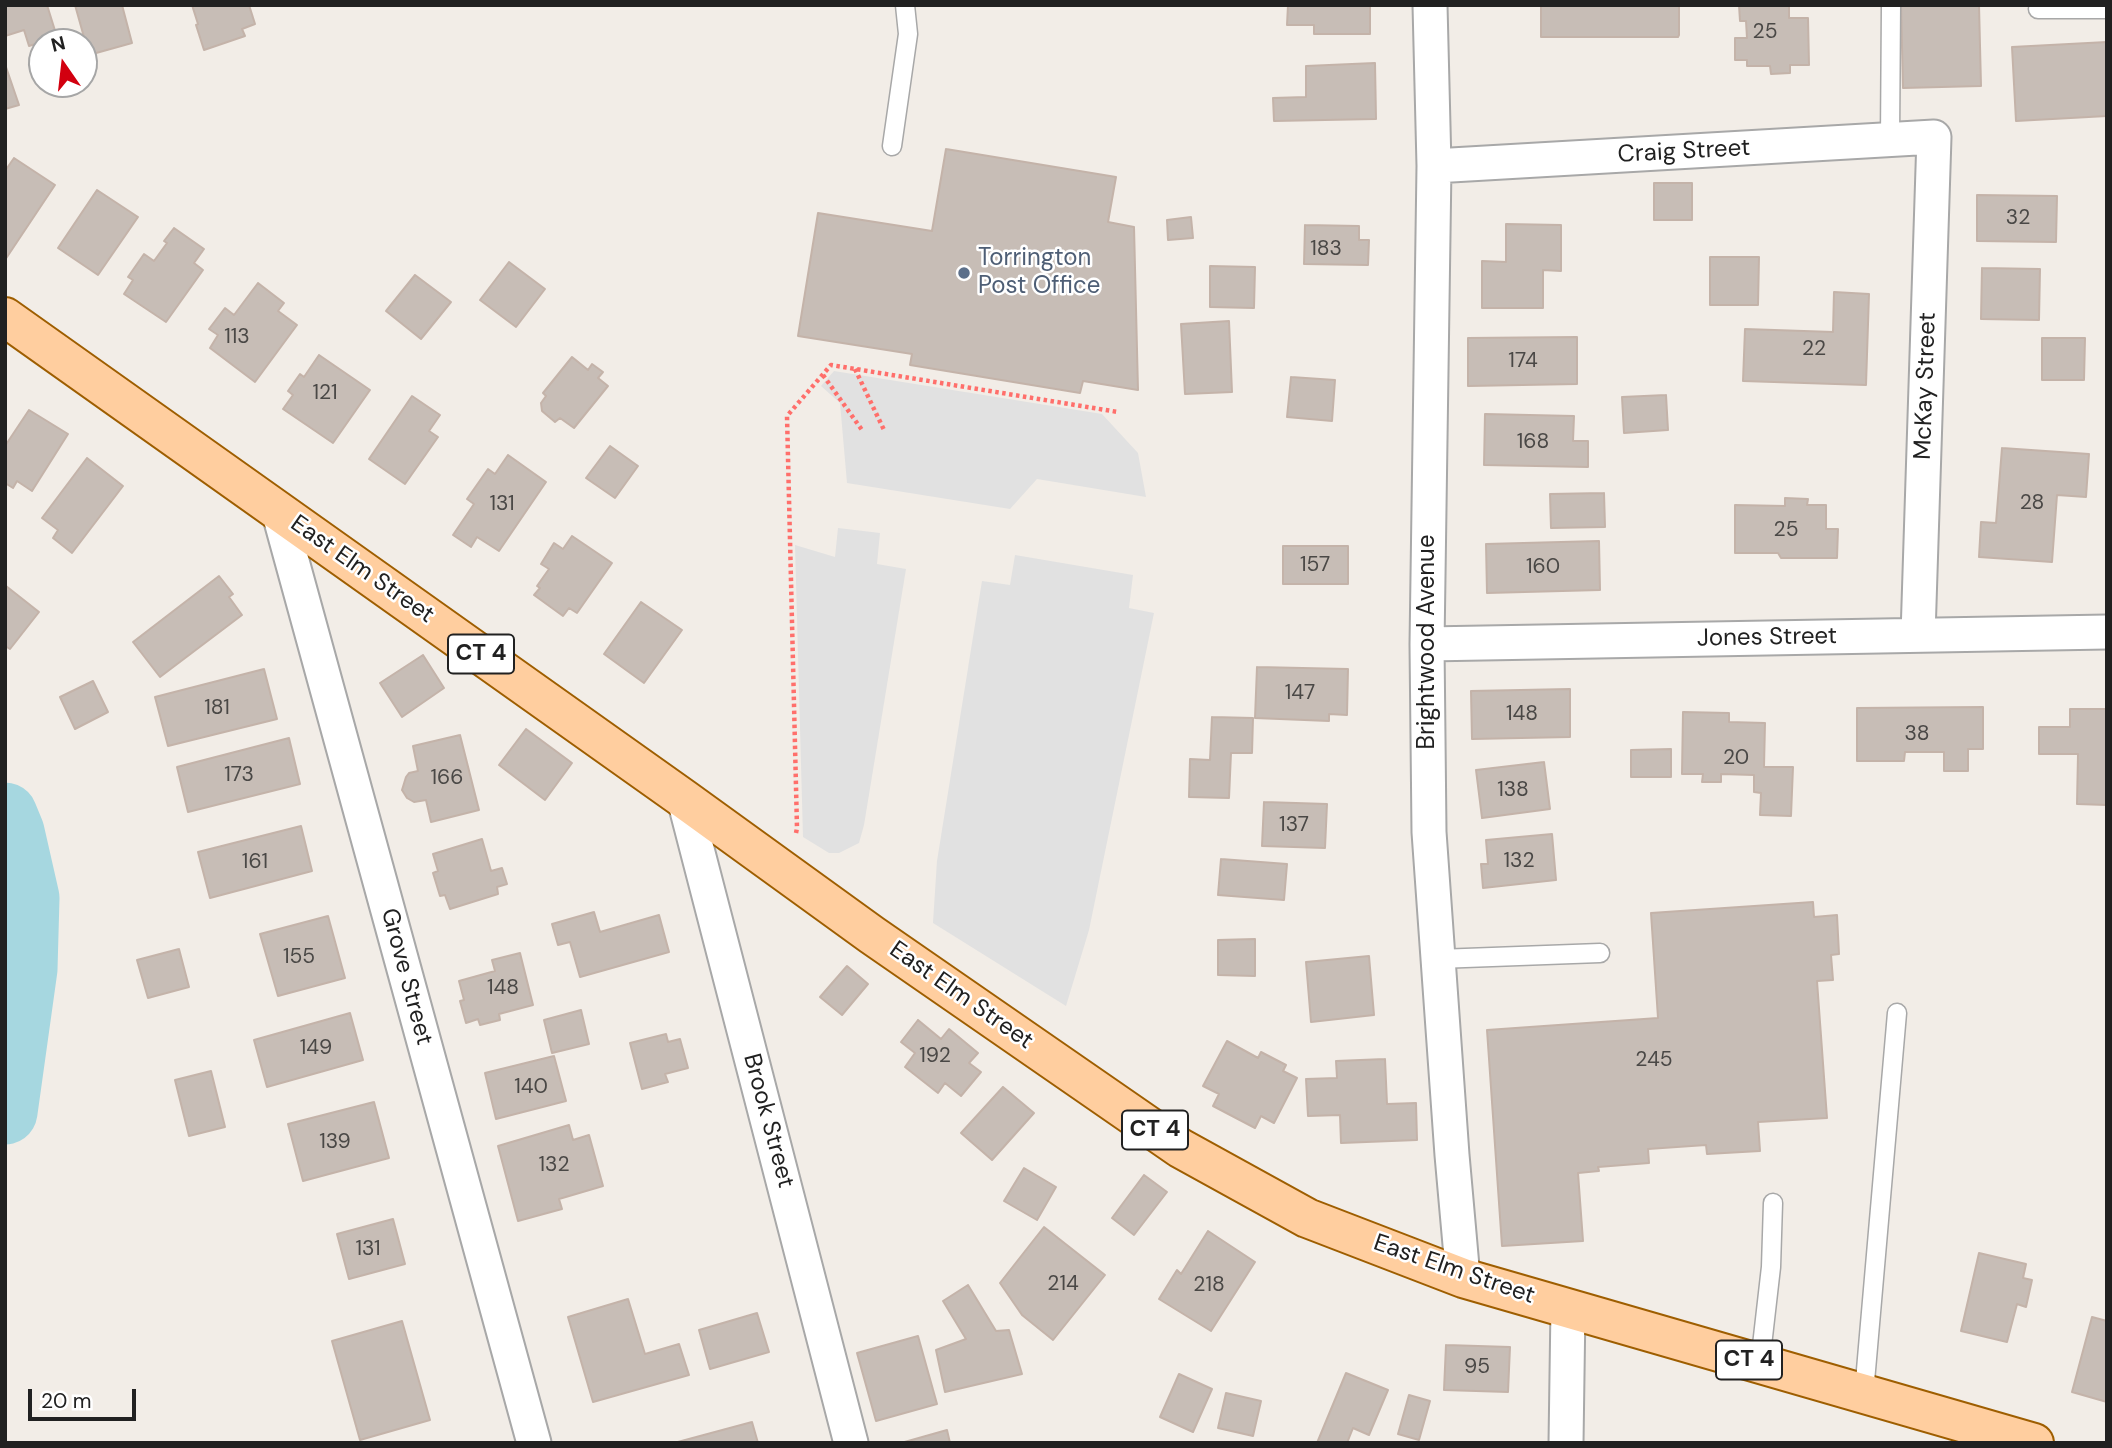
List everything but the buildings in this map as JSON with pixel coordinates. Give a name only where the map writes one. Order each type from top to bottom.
[{"type":"main road","name":"East Elm Street","points":[[5,317],[884,943],[1180,1148],[1307,1219],[1463,1278],[2034,1443]]},
{"type":"street","name":"Brightwood Avenue","points":[[1430,5],[1434,166],[1427,644],[1429,832],[1463,1278]]},
{"type":"street","name":"Craig Street","points":[[1434,166],[1934,137]]},
{"type":"street","name":"McKay Street","points":[[1918,635],[1934,137]]},
{"type":"street","name":"Grove Street","points":[[278,510],[534,1443]]},
{"type":"street","name":"Jones Street","points":[[1427,644],[2107,632]]},
{"type":"street","name":"Brook Street","points":[[684,799],[851,1443]]},
{"type":"street","points":[[1566,1443],[1568,1307]]},
{"type":"lane","points":[[892,146],[908,34],[905,5]]},
{"type":"lane","points":[[1890,139],[1891,5]]},
{"type":"lane","points":[[2038,9],[2107,9]]},
{"type":"lane","points":[[1438,959],[1600,953]]},
{"type":"lane","points":[[1864,1393],[1897,1013]]},
{"type":"lane","points":[[1760,1363],[1771,1268],[1773,1202]]},
{"type":"path","points":[[784,870],[797,828],[787,416],[831,365],[1118,412]]},
{"type":"path","points":[[855,368],[884,430]]},
{"type":"path","points":[[823,375],[862,430]]},
{"type":"shaded area","points":[[834,371],[1102,414],[1138,453],[1146,497],[1037,479],[1010,509],[847,483],[840,403],[821,386]]},
{"type":"shaded area","points":[[838,528],[880,533],[877,564],[906,569],[864,825],[859,843],[839,853],[829,853],[803,837],[795,545],[835,557]]},
{"type":"shaded area","points":[[1015,555],[1133,575],[1129,608],[1154,613],[1089,930],[1066,1006],[933,923],[937,861],[982,581],[1010,585]]},
{"type":"waterway","points":[[5,815],[12,832],[27,898],[25,969],[5,1112]]},
{"type":"place","name":"Torrington Post Office","points":[[964,273]]}]
